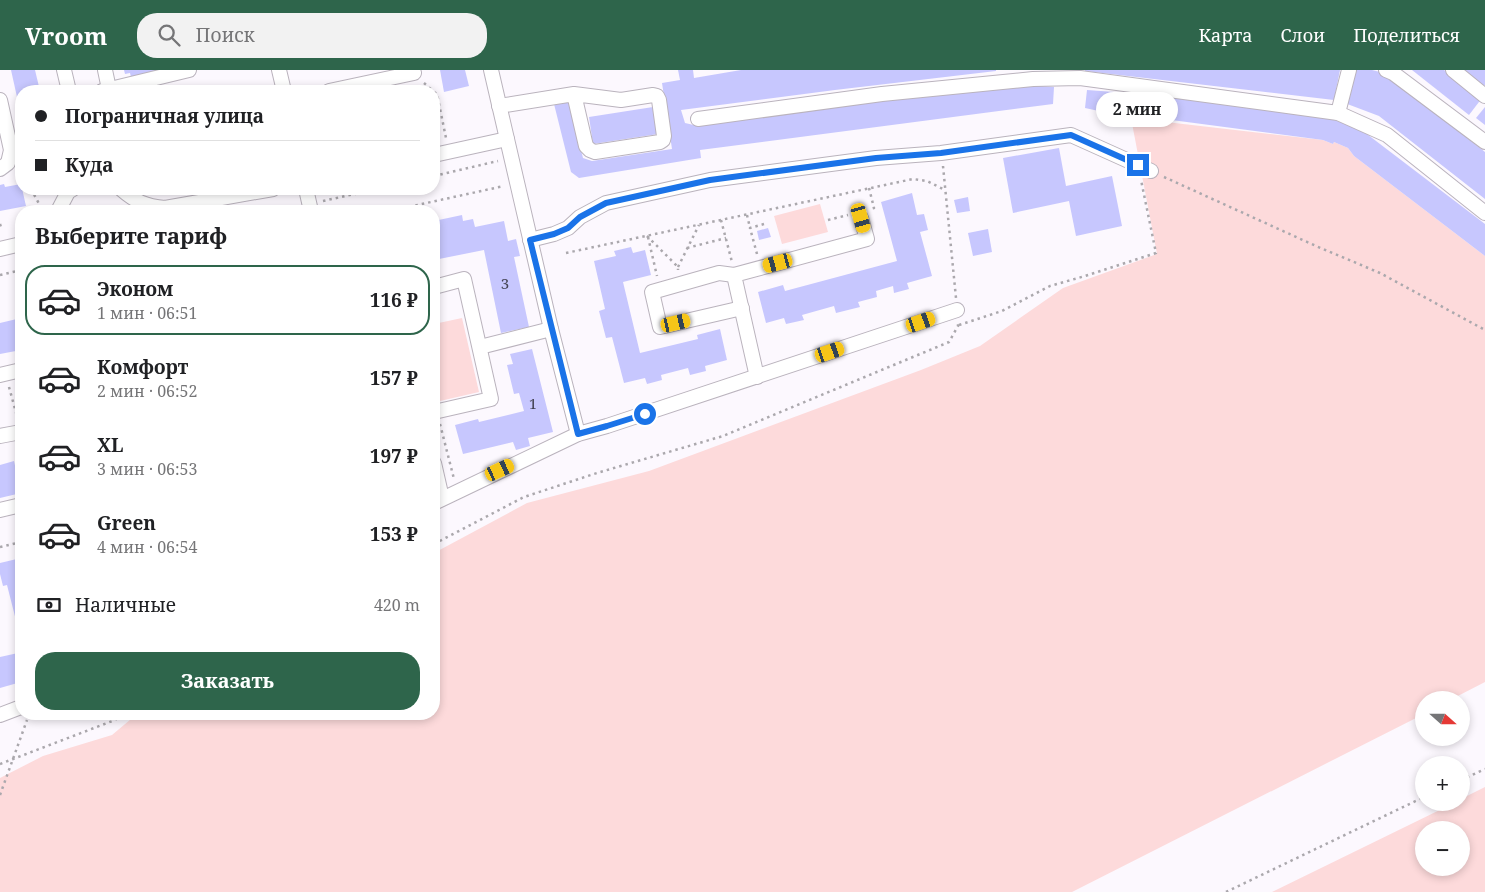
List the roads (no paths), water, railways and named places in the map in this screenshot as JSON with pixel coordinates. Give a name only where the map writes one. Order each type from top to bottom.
[{"type":"street","points":[[64,70],[67,85]]},
{"type":"street","points":[[105,70],[106,85]]},
{"type":"street","points":[[127,85],[189,70]]},
{"type":"street","points":[[279,70],[283,85]]},
{"type":"street","points":[[357,85],[414,73],[413,70]]},
{"type":"street","points":[[490,70],[551,329],[578,434]]},
{"type":"street","points":[[1338,113],[1349,70]]},
{"type":"street","points":[[1386,70],[1393,73],[1485,142]]},
{"type":"street","points":[[1453,70],[1485,96]]},
{"type":"street","points":[[698,119],[882,94],[1080,74],[1338,113],[1386,135],[1485,213]]},
{"type":"street","points":[[499,106],[574,94],[621,100],[653,95],[657,96],[659,100],[663,140],[595,152],[590,150],[586,146],[574,94]]},
{"type":"street","points":[[0,100],[11,150],[8,163],[0,169]]},
{"type":"street","points":[[530,240],[554,234],[568,228],[580,217],[606,203],[710,180],[876,158],[941,153],[1071,135],[1151,171]]},
{"type":"street","points":[[440,154],[507,139]]},
{"type":"street","points":[[128,195],[139,205]]},
{"type":"street","points":[[181,205],[232,195]]},
{"type":"street","points":[[742,308],[660,327],[652,292],[720,273],[734,275],[867,239],[861,218]]},
{"type":"street","points":[[0,249],[15,245]]},
{"type":"street","points":[[734,275],[757,376]]},
{"type":"street","points":[[440,285],[464,279],[491,399],[440,411]]},
{"type":"street","points":[[440,500],[578,434],[957,310]]},
{"type":"street","points":[[480,347],[551,329]]},
{"type":"street","points":[[0,436],[15,434]]},
{"type":"street","points":[[0,510],[15,506]]},
{"type":"street","points":[[0,715],[15,709]]}]
